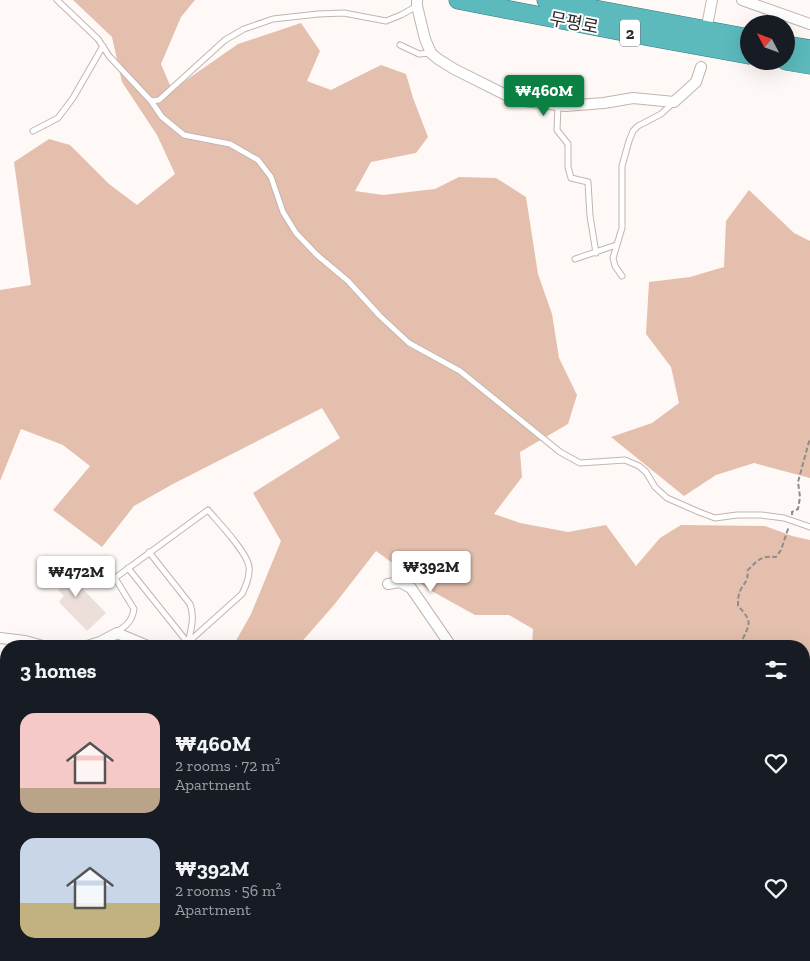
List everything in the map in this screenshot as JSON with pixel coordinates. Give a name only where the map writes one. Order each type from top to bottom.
[{"type":"highway","name":"무평로","points":[[458,0],[740,52]]},
{"type":"highway","name":"무평로","points":[[546,0],[740,36]]},
{"type":"highway","name":"2","points":[[575,0],[601,7],[614,14]]},
{"type":"highway","points":[[795,46],[810,48]]},
{"type":"highway","points":[[795,62],[810,65]]},
{"type":"street","points":[[708,21],[712,0]]},
{"type":"street","points":[[742,0],[810,24]]},
{"type":"street","points":[[417,3],[425,38],[431,52],[454,69],[516,100],[558,106],[604,103],[633,98],[674,102],[696,82],[701,67]]},
{"type":"street","points":[[388,584],[400,582],[411,588],[447,640]]},
{"type":"street","points":[[101,640],[117,633],[134,640]]},
{"type":"street","points":[[0,638],[25,640]]},
{"type":"lane","points":[[58,0],[98,39],[109,56],[151,101],[162,117],[184,135],[230,144],[258,160],[271,177],[283,212],[296,233],[316,255],[348,280],[380,316],[409,343],[460,371],[560,452],[580,463],[625,460],[639,466],[646,472],[655,487],[667,498],[716,518],[737,515],[761,515],[792,521],[810,527]]},
{"type":"lane","points":[[151,101],[159,100],[225,40],[251,27],[273,19],[344,12],[386,21],[401,15],[417,3]]},
{"type":"lane","points":[[400,45],[418,54],[423,55],[431,52]]},
{"type":"lane","points":[[33,132],[58,118],[73,98],[103,46]]},
{"type":"lane","points":[[622,276],[614,266],[613,258],[622,228],[622,166],[629,141],[633,130],[661,114],[674,102]]},
{"type":"lane","points":[[558,106],[557,130],[568,144],[568,167],[571,178],[588,182],[590,216],[596,253]]},
{"type":"lane","points":[[575,259],[616,245]]},
{"type":"lane","points":[[110,636],[128,624],[133,616],[134,609],[115,578],[208,510],[247,557],[249,568],[247,583],[242,594],[191,640]]},
{"type":"lane","points":[[149,552],[190,604],[193,611],[187,640]]},
{"type":"lane","points":[[128,568],[182,640]]},
{"type":"path","points":[[743,640],[750,626],[746,614],[738,606],[741,589],[749,577],[747,571],[753,563],[759,558],[776,557],[784,544],[792,521],[792,512],[798,509],[800,497],[798,482],[810,438]]},
{"type":"shaded area","points":[[73,0],[195,0],[181,17],[161,64],[172,90],[238,44],[301,23],[320,51],[307,81],[331,90],[381,65],[406,74],[428,137],[416,153],[371,162],[355,191],[383,195],[435,189],[459,177],[496,178],[526,197],[538,274],[552,314],[559,358],[577,395],[568,424],[520,452],[522,477],[494,514],[520,523],[568,532],[606,525],[636,566],[660,538],[681,525],[765,526],[792,536],[810,540],[810,640],[532,640],[533,629],[509,615],[475,615],[428,589],[376,551],[334,605],[303,640],[236,640],[251,614],[281,541],[253,493],[340,438],[322,408],[134,506],[102,547],[53,510],[90,466],[63,445],[21,429],[0,481],[0,290],[31,285],[14,162],[49,139],[70,145],[109,184],[137,205],[175,174],[157,135],[122,82],[112,37]]},
{"type":"shaded area","points":[[749,190],[794,233],[810,241],[810,478],[754,463],[716,475],[684,496],[611,437],[652,423],[679,403],[671,367],[646,334],[649,282],[690,277],[724,267],[726,221]]},
{"type":"building","points":[[53,558],[106,613],[87,631],[59,602],[64,596],[58,590],[64,585],[45,566]]}]
